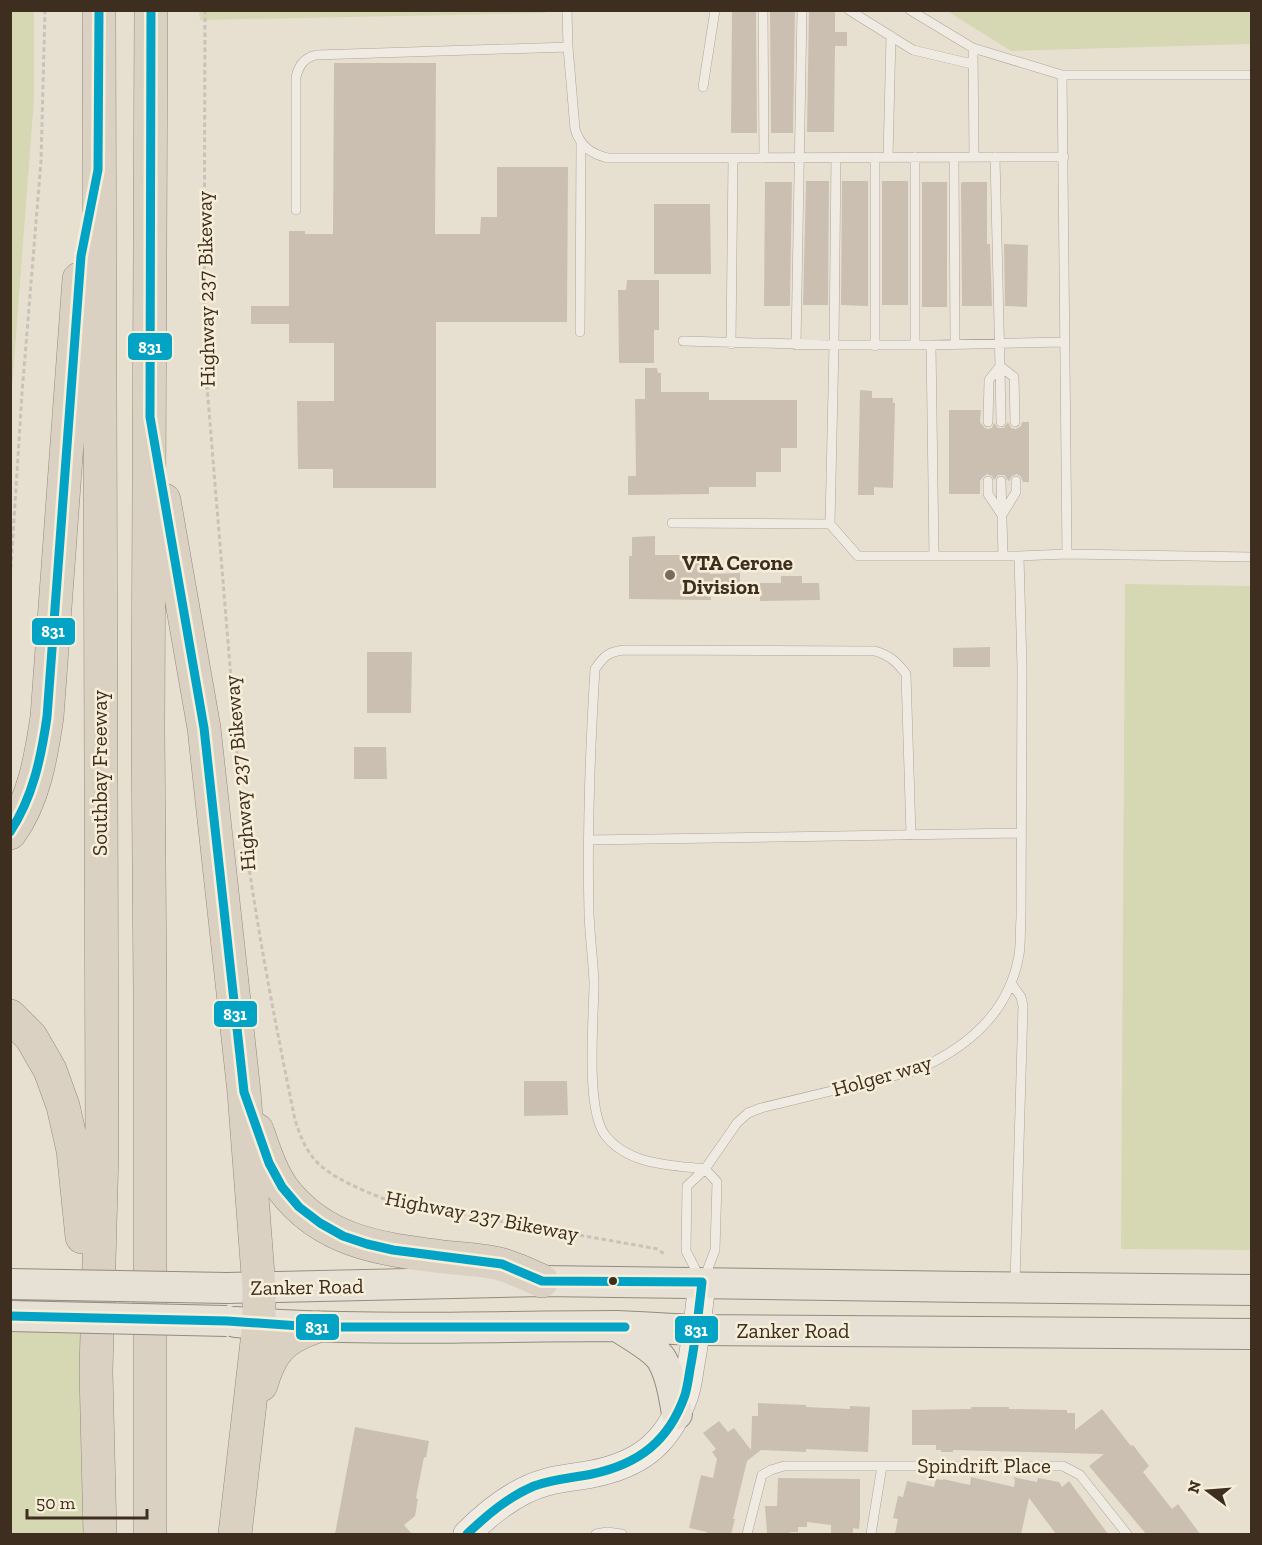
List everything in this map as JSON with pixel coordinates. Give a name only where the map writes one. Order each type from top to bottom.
[{"type":"highway","name":"Southbay Freeway","points":[[99,10],[102,1152],[96,1371],[100,1534]]},
{"type":"highway","points":[[113,10],[114,1534]]},
{"type":"highway","points":[[150,1534],[148,718],[151,10]]},
{"type":"highway","points":[[10,833],[16,825],[30,792],[40,757],[47,717],[81,256],[98,170]]},
{"type":"highway","points":[[150,417],[204,728],[244,1092],[260,1288],[259,1324],[235,1534]]},
{"type":"highway","points":[[10,1016],[31,1037],[50,1070],[63,1106],[74,1160],[96,1371]]},
{"type":"highway","points":[[244,1092],[269,1163],[282,1187],[299,1207],[320,1222],[343,1236],[367,1244],[393,1250],[502,1264],[542,1281]]},
{"type":"highway","points":[[246,1439],[263,1378],[275,1353],[289,1338],[315,1327]]},
{"type":"main road","name":"Zanker Road","points":[[10,1284],[260,1288],[542,1281],[1251,1290]]},
{"type":"main road","name":"Zanker Road","points":[[10,1316],[226,1321],[315,1327],[617,1326],[697,1330],[1251,1334]]},
{"type":"main road","points":[[617,1326],[636,1337],[662,1360],[673,1391],[677,1414]]},
{"type":"street","points":[[467,1534],[522,1491],[547,1482],[613,1469],[649,1452],[677,1414],[687,1388],[702,1282]]},
{"type":"lane","points":[[567,10],[575,129],[581,143],[593,153],[608,158],[1064,157]]},
{"type":"lane","points":[[703,87],[715,10]]},
{"type":"lane","points":[[763,10],[764,158]]},
{"type":"lane","points":[[796,345],[802,10]]},
{"type":"lane","points":[[849,10],[913,50],[972,64]]},
{"type":"lane","points":[[910,10],[973,48],[1062,75],[1251,75]]},
{"type":"lane","points":[[888,157],[891,36]]},
{"type":"lane","points":[[296,210],[296,77],[302,62],[308,57],[568,47]]},
{"type":"lane","points":[[973,48],[975,157]]},
{"type":"lane","points":[[1062,75],[1067,554]]},
{"type":"lane","points":[[580,332],[581,143]]},
{"type":"lane","points":[[836,157],[830,524],[858,556],[1067,554],[1251,557]]},
{"type":"lane","points":[[915,157],[915,345]]},
{"type":"lane","points":[[954,157],[955,345]]},
{"type":"lane","points":[[995,157],[1001,422]]},
{"type":"lane","points":[[731,344],[733,158]]},
{"type":"lane","points":[[875,158],[875,346]]},
{"type":"lane","points":[[683,341],[875,346],[1065,342]]},
{"type":"lane","points":[[931,345],[934,556]]},
{"type":"lane","points":[[988,422],[989,380],[1000,366]]},
{"type":"lane","points":[[1000,366],[1014,377],[1015,422]]},
{"type":"lane","points":[[988,481],[988,494],[1002,515]]},
{"type":"lane","points":[[1001,481],[1004,556]]},
{"type":"lane","points":[[1002,515],[1016,492],[1016,482]]},
{"type":"lane","points":[[672,523],[830,524]]},
{"type":"lane","name":"Holger way","points":[[705,1169],[737,1123],[748,1113],[761,1107],[914,1071],[937,1061],[976,1034],[993,1016],[1006,995],[1019,955],[1021,918],[1022,668],[1019,556]]},
{"type":"lane","points":[[702,1282],[715,1250],[717,1182],[705,1169],[666,1165],[635,1158],[613,1143],[604,1133],[595,1110],[594,980],[589,918],[588,840],[595,669],[611,652],[624,650],[875,651],[888,655],[906,674],[911,835]]},
{"type":"lane","points":[[588,840],[1021,833]]},
{"type":"lane","points":[[1011,983],[1021,997],[1023,1006],[1015,1288]]},
{"type":"lane","points":[[702,1282],[686,1251],[687,1186],[705,1169]]},
{"type":"lane","name":"Spindrift Place","points":[[747,1534],[762,1474],[784,1466],[1064,1466],[1080,1475],[1127,1534]]},
{"type":"lane","points":[[871,1534],[882,1466]]},
{"type":"lane","points":[[596,1534],[607,1532],[622,1534]]},
{"type":"path","points":[[10,583],[22,393],[41,161],[45,10]]},
{"type":"path","name":"Highway 237 Bikeway","points":[[205,10],[204,350],[242,812],[250,879],[266,975],[295,1120],[302,1140],[312,1156],[326,1171],[392,1202],[658,1249],[665,1255]]},
{"type":"green space","points":[[11,10],[34,11],[34,99],[11,401]]},
{"type":"green space","points":[[545,10],[545,13],[200,20],[199,11]]},
{"type":"green space","points":[[947,11],[1251,11],[1251,44],[1011,51]]},
{"type":"green space","points":[[1125,584],[1251,586],[1251,1250],[1121,1249]]},
{"type":"green space","points":[[11,1325],[96,1329],[95,1534],[11,1534]]},
{"type":"building","points":[[732,10],[756,10],[757,133],[731,133]]},
{"type":"building","points":[[770,10],[795,10],[793,133],[771,133]]},
{"type":"building","points":[[809,10],[835,10],[835,32],[847,32],[847,46],[835,46],[834,132],[807,132]]},
{"type":"building","points":[[334,63],[436,63],[435,234],[480,234],[481,217],[497,217],[497,167],[568,167],[567,322],[436,322],[436,488],[333,488],[333,469],[298,469],[297,401],[334,401],[334,343],[289,343],[289,324],[251,324],[251,306],[289,306],[289,231],[305,231],[305,234],[333,234]]},
{"type":"building","points":[[806,181],[829,181],[828,305],[803,305]]},
{"type":"building","points":[[842,181],[868,181],[868,306],[841,305]]},
{"type":"building","points":[[882,181],[908,181],[908,305],[882,305]]},
{"type":"building","points":[[765,182],[792,182],[789,306],[764,306]]},
{"type":"building","points":[[922,182],[947,182],[947,307],[922,307]]},
{"type":"building","points":[[987,182],[987,244],[990,244],[992,306],[962,306],[961,183]]},
{"type":"building","points":[[654,204],[710,204],[711,274],[654,274]]},
{"type":"building","points":[[1004,244],[1028,245],[1027,307],[1005,306]]},
{"type":"building","points":[[627,280],[659,280],[659,330],[654,330],[654,363],[619,363],[618,290],[626,290]]},
{"type":"building","points":[[645,368],[657,368],[658,373],[661,373],[661,392],[709,392],[709,400],[797,400],[797,448],[781,448],[781,472],[756,472],[756,487],[709,487],[709,494],[628,495],[628,476],[636,476],[635,399],[645,399]]},
{"type":"building","points":[[860,390],[872,391],[872,398],[893,398],[893,403],[895,403],[893,488],[874,487],[874,495],[858,495]]},
{"type":"building","points":[[949,410],[981,410],[980,422],[987,429],[992,428],[994,423],[998,428],[1004,428],[1008,422],[1011,428],[1016,429],[1021,426],[1022,422],[1029,422],[1029,482],[1023,482],[1017,474],[1008,481],[1004,475],[998,475],[994,480],[987,474],[980,481],[980,494],[949,494]]},
{"type":"building","name":"VTA Cerone Division","points":[[655,536],[655,555],[710,555],[710,574],[740,573],[740,585],[710,585],[711,600],[629,599],[629,556],[632,556],[632,537]]},
{"type":"building","points":[[781,576],[802,576],[802,583],[819,583],[820,600],[760,601],[760,583],[781,583]]},
{"type":"building","points":[[990,647],[990,667],[953,667],[953,648]]},
{"type":"building","points":[[367,652],[412,652],[411,713],[367,713]]},
{"type":"building","points":[[354,747],[386,747],[387,779],[354,779]]},
{"type":"building","points":[[524,1081],[567,1081],[568,1115],[524,1116]]},
{"type":"building","points":[[758,1403],[850,1409],[850,1406],[870,1407],[868,1452],[806,1449],[806,1452],[761,1450],[747,1461],[731,1534],[706,1534],[707,1532],[689,1528],[701,1475],[713,1478],[717,1459],[712,1452],[716,1449],[703,1433],[719,1421],[728,1432],[734,1428],[751,1450],[752,1416],[758,1416]]},
{"type":"building","points":[[971,1407],[1067,1410],[1067,1413],[1075,1413],[1075,1430],[1102,1409],[1149,1466],[1143,1472],[1172,1509],[1178,1504],[1200,1534],[1146,1534],[1089,1466],[1104,1454],[953,1450],[953,1452],[941,1452],[941,1450],[936,1450],[936,1445],[912,1445],[912,1410],[971,1409]]},
{"type":"building","points":[[355,1427],[429,1441],[416,1498],[418,1499],[415,1516],[404,1525],[412,1534],[335,1534]]},
{"type":"building","points":[[971,1477],[1014,1487],[1013,1477],[1037,1482],[1038,1478],[1059,1482],[1062,1487],[1069,1481],[1108,1534],[1056,1534],[1029,1498],[1021,1534],[895,1534],[898,1519],[893,1518],[898,1496],[903,1497],[907,1481],[934,1487],[936,1479],[943,1479],[970,1485]]},
{"type":"building","points":[[778,1478],[860,1479],[859,1529],[853,1528],[853,1534],[831,1534],[831,1525],[807,1522],[807,1527],[798,1527],[798,1532],[767,1533],[765,1506],[777,1506]]},
{"type":"transit line","name":"831","points":[[10,832],[25,805],[35,777],[47,717],[81,256],[98,170],[99,10]]},
{"type":"transit line","name":"831","points":[[151,10],[150,417],[204,728],[244,1092],[269,1163],[282,1187],[299,1207],[320,1223],[343,1236],[367,1244],[393,1250],[502,1264],[542,1281],[702,1282],[686,1391],[678,1411],[661,1438],[638,1457],[609,1470],[548,1482],[524,1490],[498,1507],[467,1534]]},
{"type":"transit line","name":"831","points":[[10,1316],[227,1321],[315,1327],[625,1327]]},
{"type":"place","name":"VTA Cerone Division","points":[[670,575]]}]
